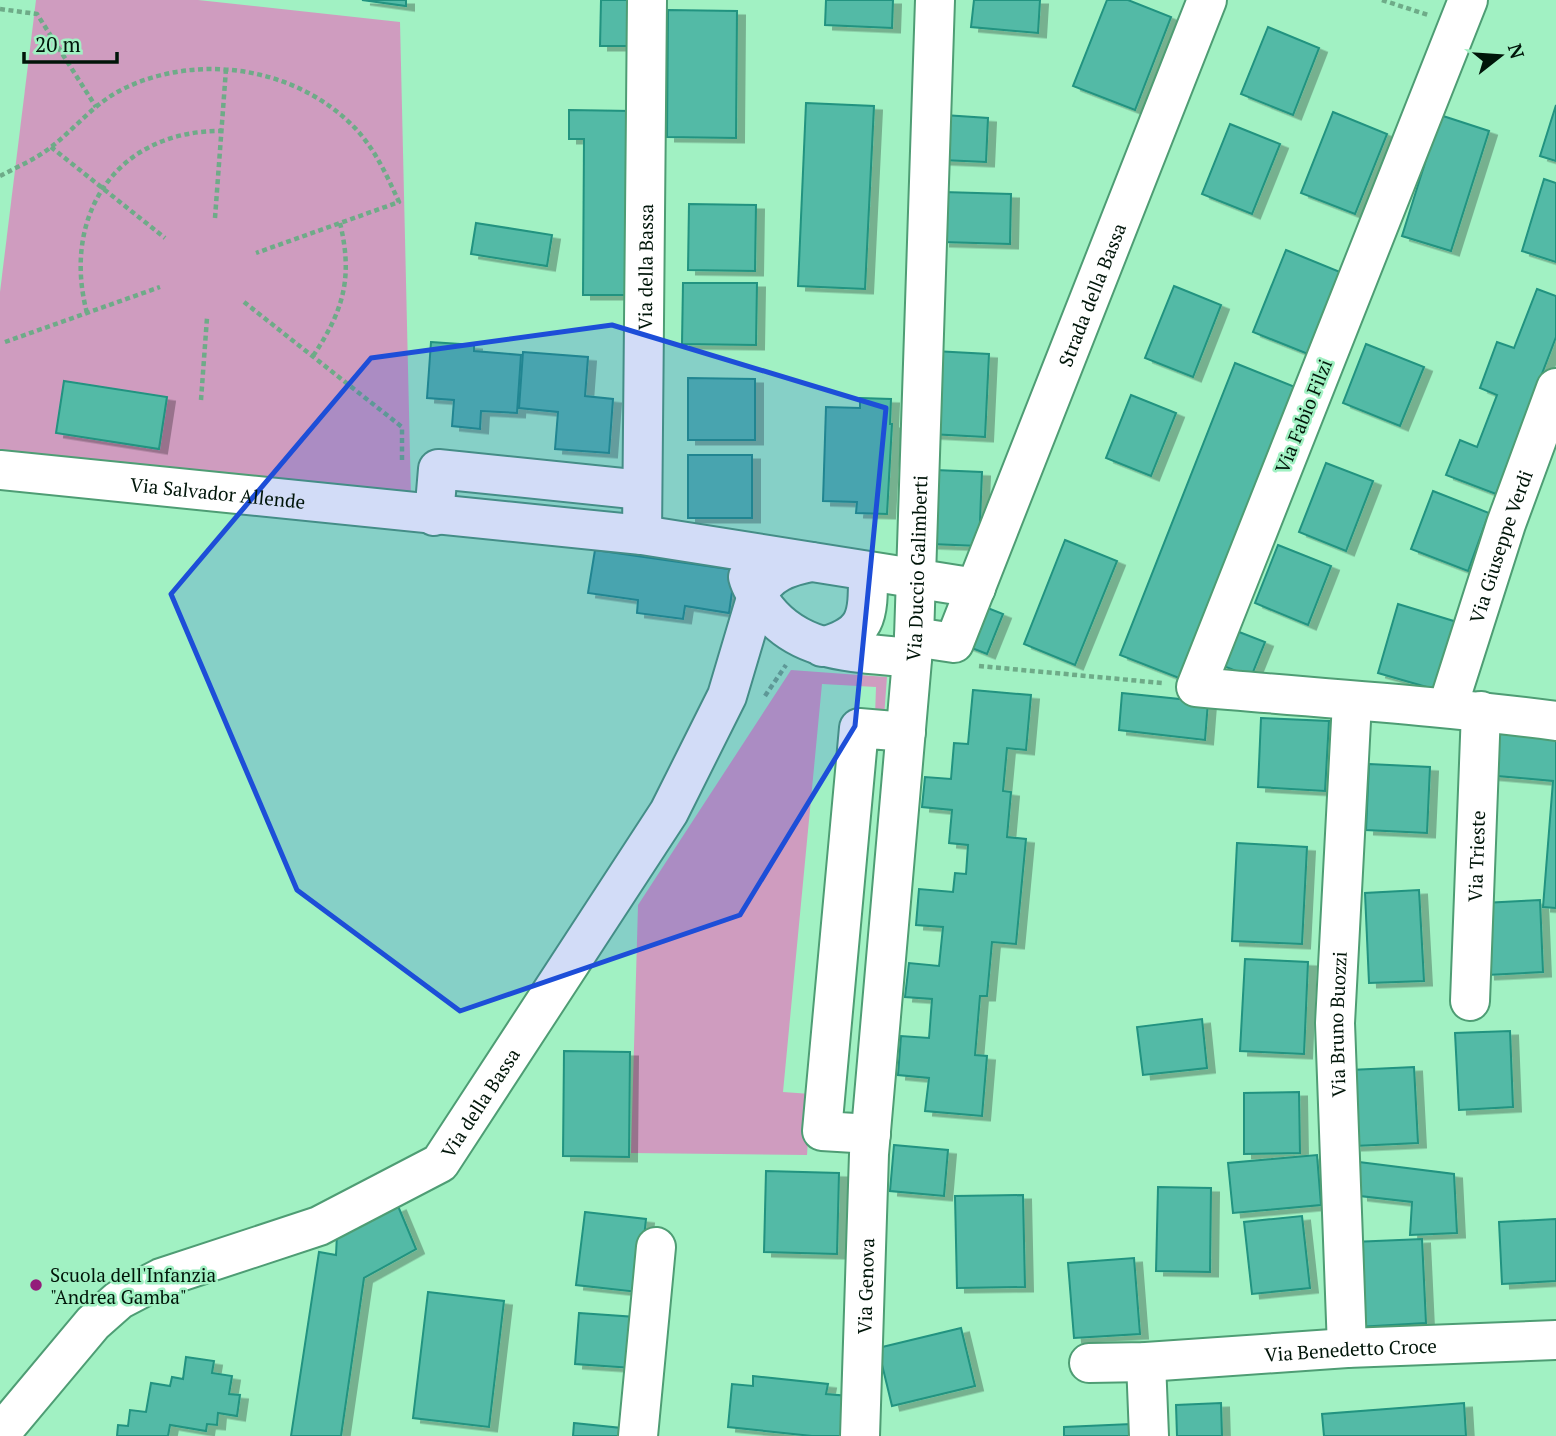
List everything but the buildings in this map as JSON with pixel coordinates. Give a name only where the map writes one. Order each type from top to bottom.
[{"type":"street","name":"Via della Bassa","points":[[642,535],[647,0]]},
{"type":"street","name":"Via Duccio Galimberti","points":[[871,1134],[913,647],[936,0]]},
{"type":"street","name":"Strada della Bassa","points":[[800,648],[913,647],[954,643],[1207,0]]},
{"type":"street","name":"Via Fabio Filzi","points":[[1196,687],[1463,13]]},
{"type":"street","name":"Via Giuseppe Verdi","points":[[1464,709],[1506,524],[1556,388]]},
{"type":"street","points":[[427,515],[438,469],[642,490]]},
{"type":"street","name":"Via Salvador Allende","points":[[0,470],[642,535]]},
{"type":"street","points":[[642,535],[976,589]]},
{"type":"street","points":[[746,551],[746,569],[757,595],[800,648],[854,635],[864,621],[868,607],[868,571]]},
{"type":"street","points":[[757,595],[764,582],[776,573],[811,562]]},
{"type":"street","name":"Via della Bassa","points":[[0,1434],[93,1323],[119,1300],[161,1278],[319,1226],[440,1163],[669,812],[727,696],[757,595]]},
{"type":"street","name":"Via della Bassa","points":[[727,696],[800,648]]},
{"type":"street","points":[[1196,687],[1352,702],[1464,709],[1556,721]]},
{"type":"street","name":"Via Bruno Buozzi","points":[[1347,1348],[1335,1023],[1352,702]]},
{"type":"street","name":"Via Trieste","points":[[1464,709],[1470,1000]]},
{"type":"street","name":"Via Genova","points":[[860,1436],[871,1134]]},
{"type":"street","points":[[638,1436],[656,1247]]},
{"type":"street","name":"Via Benedetto Croce","points":[[1088,1363],[1146,1362],[1347,1348],[1556,1340]]},
{"type":"street","points":[[1146,1362],[1149,1436]]},
{"type":"path","points":[[1382,0],[1463,13]]},
{"type":"path","points":[[0,9],[37,14],[96,107]]},
{"type":"path","points":[[215,218],[226,69]]},
{"type":"path","points":[[0,176],[51,147],[96,107],[124,88],[164,74],[226,69],[277,78],[325,103],[355,129],[379,160],[399,202],[256,253]]},
{"type":"path","points":[[87,313],[79,284],[78,262],[82,234],[91,208],[102,188],[124,164],[153,144],[180,135],[222,131]]},
{"type":"path","points":[[51,147],[165,238]]},
{"type":"path","points":[[313,356],[332,328],[341,305],[347,275],[346,249],[340,223]]},
{"type":"path","points":[[5,342],[160,287]]},
{"type":"path","points":[[244,302],[402,427]]},
{"type":"path","points":[[201,400],[207,318]]},
{"type":"path","points":[[765,697],[800,648]]},
{"type":"path","points":[[971,665],[1196,687]]},
{"type":"highlighted area","points":[[612,325],[886,408],[855,726],[740,915],[460,1011],[297,890],[171,594],[371,358]]},
{"type":"shaded area","points":[[36,0],[198,0],[400,22],[411,498],[0,451],[0,292]]},
{"type":"shaded area","points":[[791,670],[887,677],[884,717],[875,716],[876,687],[822,684],[783,1092],[811,1094],[807,1155],[631,1153],[638,905]]},
{"type":"place","name":"Scuola dell'Infanzia \"Andrea Gamba\"","points":[[36,1285]]}]
